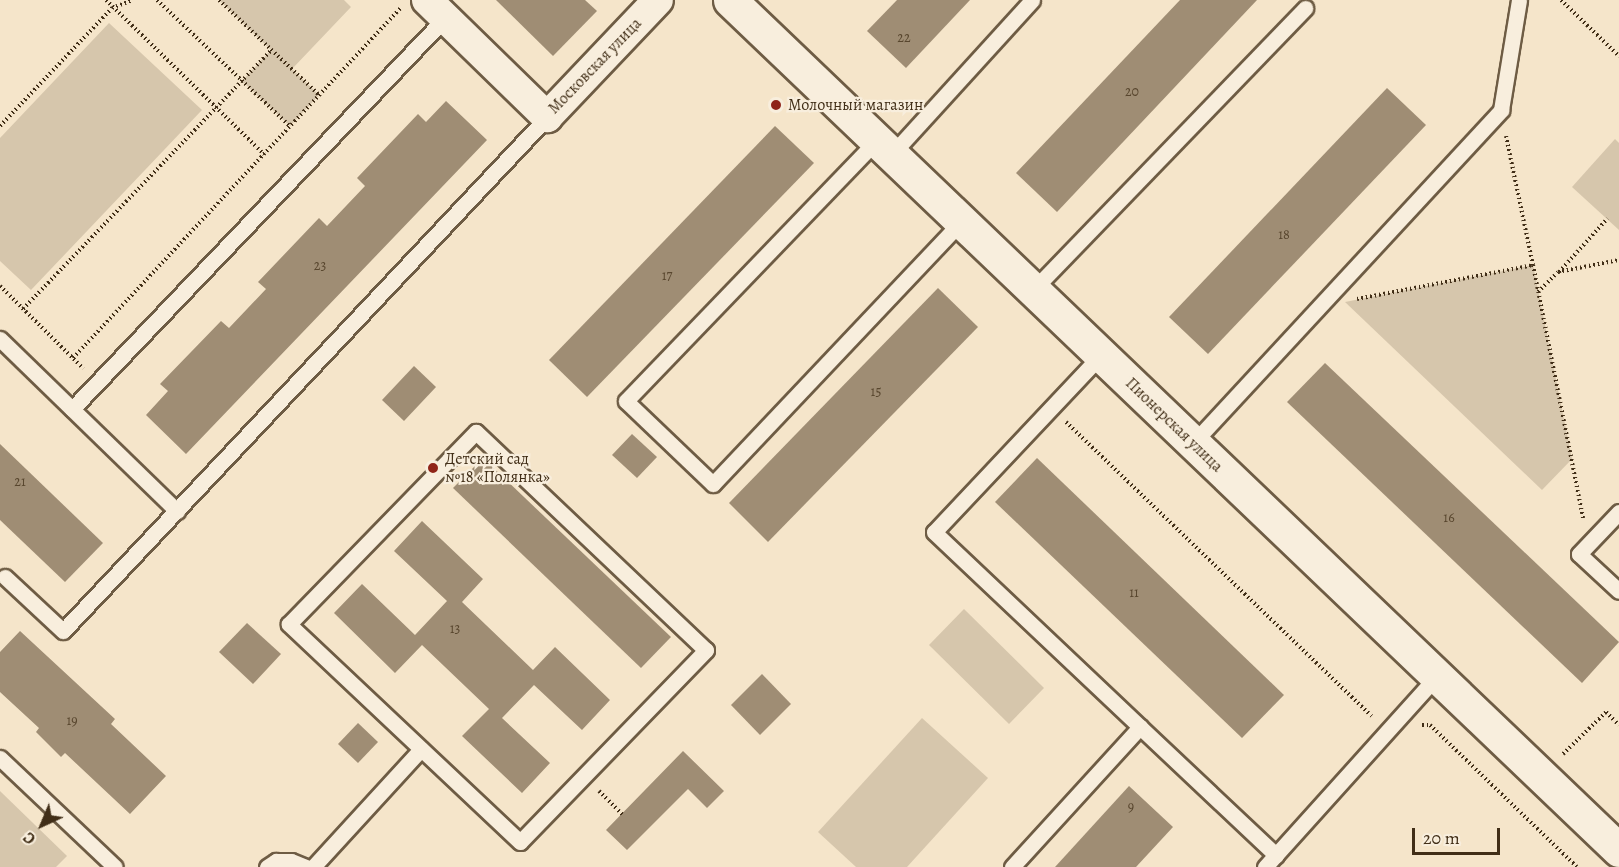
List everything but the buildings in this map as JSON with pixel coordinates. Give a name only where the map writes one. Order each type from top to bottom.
[{"type":"street","name":"Московская улица","points":[[436,9],[547,117],[658,0]]},
{"type":"street","name":"Пионерская улица","points":[[746,5],[884,147],[1619,850]]},
{"type":"lane","points":[[962,221],[713,484],[626,401],[1032,0]]},
{"type":"lane","points":[[1193,443],[1501,110],[1519,0]]},
{"type":"lane","points":[[1033,290],[1305,8]]},
{"type":"lane","points":[[72,409],[436,9]]},
{"type":"lane","points":[[2,577],[63,631],[547,117]]},
{"type":"lane","points":[[0,339],[177,511]]},
{"type":"lane","points":[[1101,355],[934,532],[1276,855]]},
{"type":"lane","points":[[476,432],[706,650],[520,842],[421,749],[289,624],[476,432]]},
{"type":"lane","points":[[1619,512],[1580,554],[1619,591]]},
{"type":"lane","points":[[1265,867],[1436,677]]},
{"type":"lane","points":[[1012,867],[1140,727]]},
{"type":"lane","points":[[313,867],[421,749]]},
{"type":"lane","points":[[0,758],[115,867]]},
{"type":"lane","points":[[267,867],[276,861],[291,861],[306,867]]},
{"type":"path","points":[[106,0],[264,154]]},
{"type":"path","points":[[0,126],[112,8],[133,0]]},
{"type":"path","points":[[157,0],[290,126]]},
{"type":"path","points":[[219,0],[320,95]]},
{"type":"path","points":[[73,358],[408,0]]},
{"type":"path","points":[[1561,0],[1619,56]]},
{"type":"path","points":[[23,309],[271,50]]},
{"type":"path","points":[[1501,110],[1588,545]]},
{"type":"path","points":[[1538,293],[1607,219]]},
{"type":"path","points":[[1558,272],[1619,260]]},
{"type":"path","points":[[1315,309],[1533,264]]},
{"type":"path","points":[[0,286],[97,382]]},
{"type":"path","points":[[1052,409],[1376,721],[1430,725],[1577,867]]},
{"type":"path","points":[[1606,712],[1619,725]]},
{"type":"path","points":[[584,776],[622,814]]},
{"type":"shaded area","points":[[219,0],[344,0],[351,7],[292,69],[319,95],[290,126],[242,81],[271,50]]},
{"type":"shaded area","points":[[109,23],[202,110],[31,290],[0,261],[0,138]]},
{"type":"shaded area","points":[[1615,139],[1619,143],[1619,230],[1572,187]]},
{"type":"shaded area","points":[[1533,265],[1572,459],[1542,490],[1345,302]]},
{"type":"shaded area","points":[[964,609],[1044,688],[1009,724],[929,645]]},
{"type":"shaded area","points":[[922,718],[988,778],[907,867],[856,867],[818,832]]},
{"type":"shaded area","points":[[0,791],[67,856],[56,867],[0,867]]},
{"type":"place","name":"Молочный магазин","points":[[776,105]]},
{"type":"place","name":"Детский сад №18 «Полянка»","points":[[433,468]]}]
